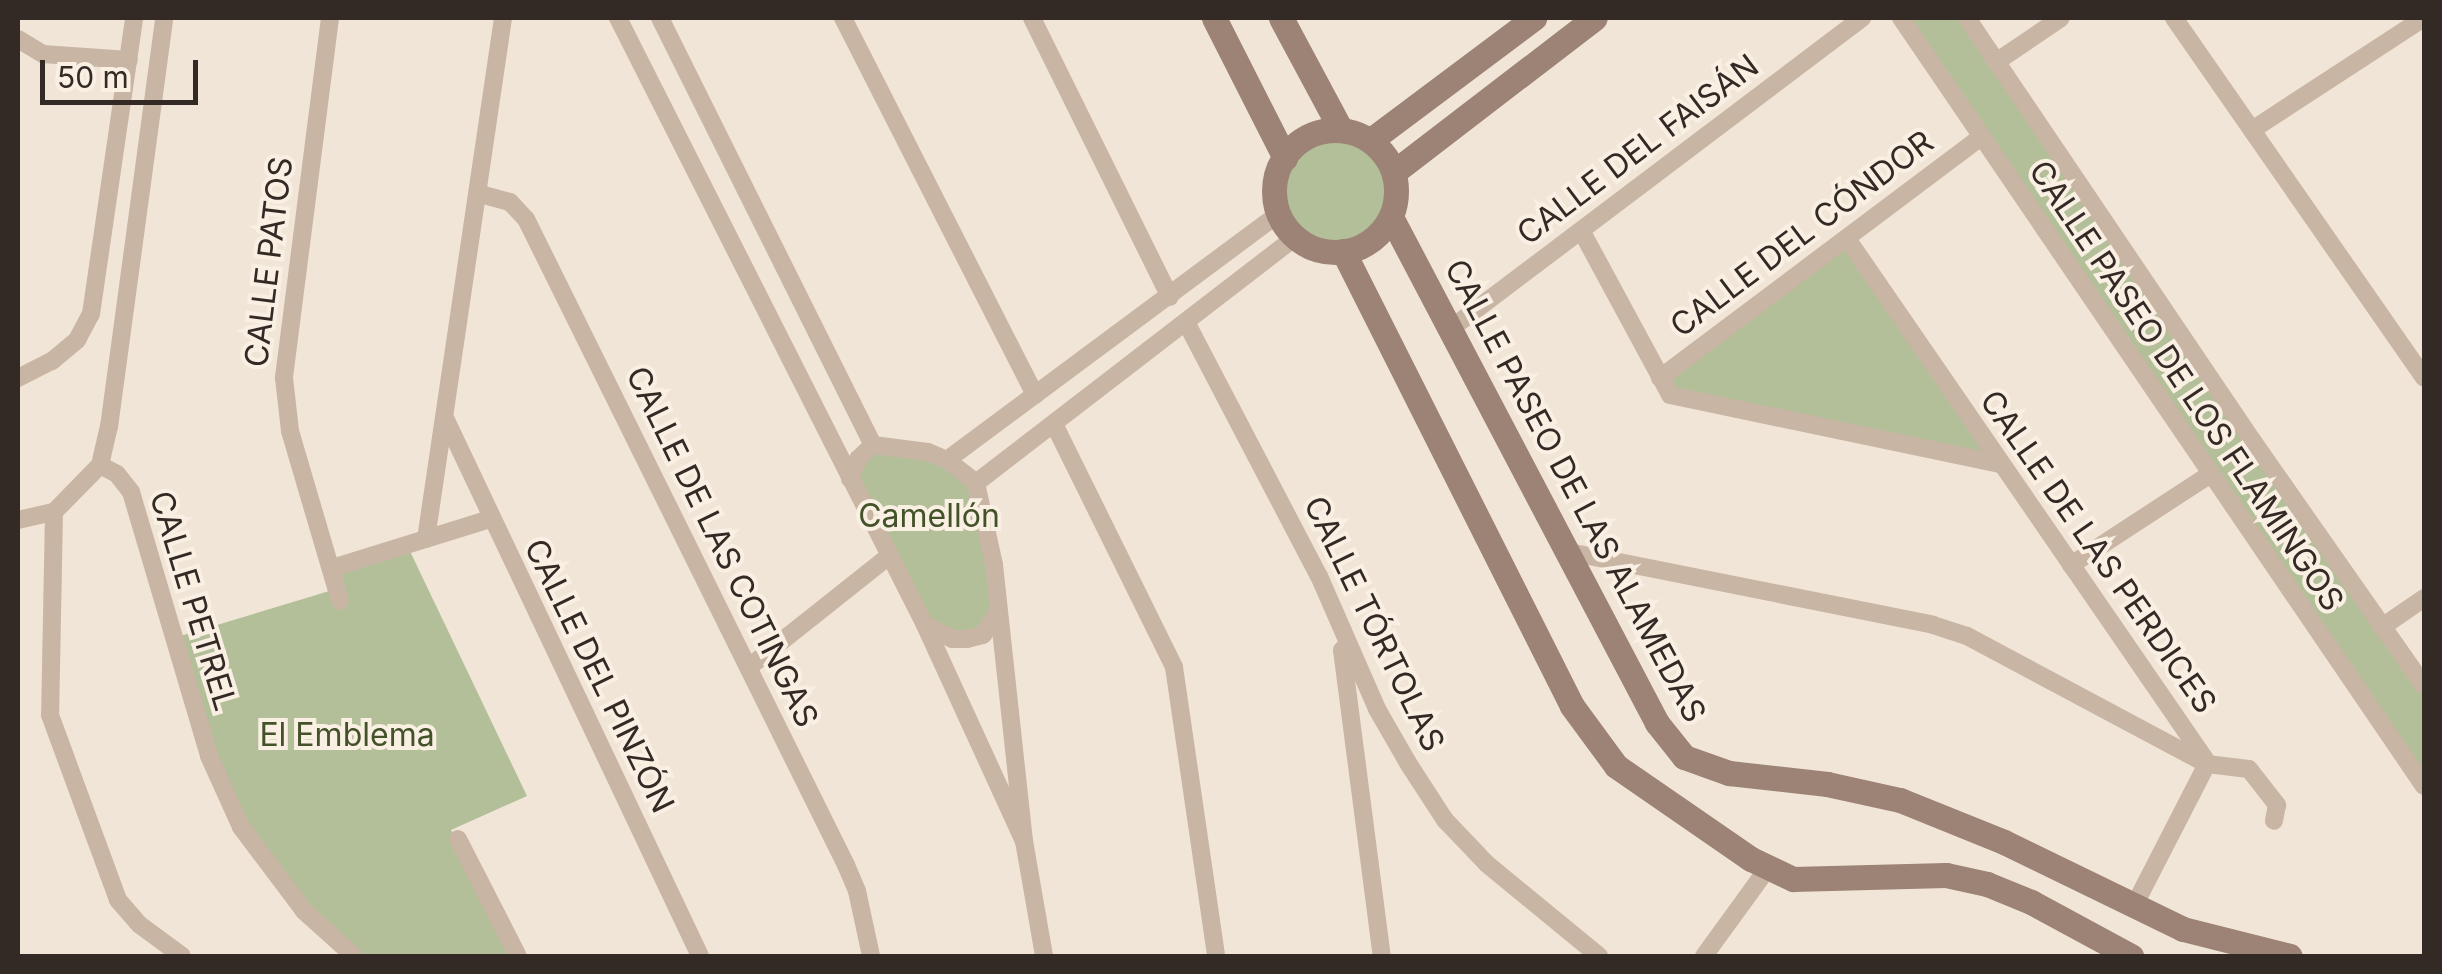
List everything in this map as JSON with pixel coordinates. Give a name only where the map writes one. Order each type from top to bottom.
[{"type":"street","points":[[18,378],[52,361],[77,340],[92,314],[134,18]]},
{"type":"street","points":[[18,520],[54,512],[100,465],[109,427],[164,18]]},
{"type":"street","name":"CALLE PATOS","points":[[330,18],[284,378],[290,431],[340,601]]},
{"type":"street","points":[[426,539],[503,18]]},
{"type":"street","points":[[618,18],[925,625],[1024,841]]},
{"type":"street","points":[[660,18],[873,445]]},
{"type":"street","points":[[843,18],[1035,395]]},
{"type":"street","points":[[1032,18],[1170,297]]},
{"type":"street","points":[[1214,18],[1285,158]]},
{"type":"street","points":[[1282,18],[1340,128]]},
{"type":"street","points":[[1371,140],[1534,18]]},
{"type":"street","points":[[1394,172],[1595,18]]},
{"type":"street","name":"CALLE DEL FAISÁN","points":[[1449,330],[1862,18]]},
{"type":"street","name":"CALLE PASEO DE LOS FLAMINGOS","points":[[1901,18],[2424,786]]},
{"type":"street","name":"CALLE PASEO DE LOS FLAMINGOS","points":[[1967,18],[2424,686]]},
{"type":"street","points":[[1996,62],[2061,18]]},
{"type":"street","points":[[2174,18],[2424,378]]},
{"type":"street","points":[[2252,130],[2424,18]]},
{"type":"street","points":[[18,39],[43,54],[129,60]]},
{"type":"street","points":[[1340,128],[1371,140],[1394,172],[1396,202],[1391,216],[1362,246],[1343,251],[1319,250],[1295,237],[1278,214],[1275,176],[1296,143],[1314,133],[1340,128]]},
{"type":"street","name":"CALLE DEL CÓNDOR","points":[[1660,378],[1980,138]]},
{"type":"street","name":"CALLE DE LAS COTINGAS","points":[[480,194],[510,202],[526,220],[846,865],[857,891],[870,956]]},
{"type":"street","points":[[948,460],[1278,214]]},
{"type":"street","name":"CALLE PASEO DE LAS ALAMEDAS","points":[[1391,216],[1656,723],[1684,757],[1729,773],[1846,787],[1900,800],[2004,842],[2183,929],[2290,956]]},
{"type":"street","points":[[1582,232],[1670,395],[2001,464]]},
{"type":"street","points":[[976,483],[1295,237]]},
{"type":"street","name":"CALLE DE LAS PERDICES","points":[[1848,240],[2208,764],[2133,908]]},
{"type":"street","points":[[1343,251],[1572,706],[1616,766],[1768,868],[1793,879],[1946,875],[1987,884],[2031,902],[2131,956]]},
{"type":"street","name":"CALLE TÓRTOLAS","points":[[1186,322],[1319,576],[1377,709],[1445,820],[1487,864],[1599,956]]},
{"type":"street","name":"CALLE DEL PINZÓN","points":[[446,420],[700,956]]},
{"type":"street","points":[[1054,424],[1162,636],[1174,668],[1216,956]]},
{"type":"street","points":[[850,479],[858,459],[873,445]]},
{"type":"street","points":[[873,445],[928,452],[948,460],[976,483],[986,520],[1024,841],[1044,956]]},
{"type":"street","name":"CALLE PETREL","points":[[100,465],[117,474],[131,492],[209,756],[241,827],[304,911],[354,956]]},
{"type":"street","points":[[2071,565],[2209,475]]},
{"type":"street","points":[[54,512],[50,715],[118,900],[140,924],[182,956]]},
{"type":"street","points":[[332,568],[490,519]]},
{"type":"street","points":[[1569,552],[1933,625],[1967,636],[2208,764],[2250,769],[2277,805],[2274,821]]},
{"type":"street","points":[[749,667],[889,556]]},
{"type":"street","points":[[2382,626],[2424,598]]},
{"type":"street","points":[[925,625],[952,639],[983,636],[994,624],[998,609]]},
{"type":"street","points":[[1340,630],[1382,956]]},
{"type":"street","points":[[1657,794],[1684,757]]},
{"type":"street","points":[[458,839],[518,956]]},
{"type":"street","points":[[1987,884],[2004,842]]},
{"type":"street","points":[[1704,956],[1768,868]]},
{"type":"green space","points":[[1902,18],[1967,18],[2424,686],[2424,786]]},
{"type":"green space","points":[[1335,130],[1358,135],[1378,148],[1391,168],[1396,191],[1391,214],[1378,234],[1358,247],[1335,252],[1312,247],[1292,234],[1279,214],[1274,191],[1279,168],[1292,148],[1312,135]]},
{"type":"green space","points":[[1848,240],[2001,464],[1670,395],[1660,378]]},
{"type":"green space","name":"Camellón","points":[[873,445],[928,452],[976,483],[998,609],[967,639],[925,625],[850,479]]},
{"type":"green space","name":"El Emblema","points":[[407,545],[527,796],[451,830],[518,956],[354,956],[241,827],[174,638],[336,589],[332,568]]}]
